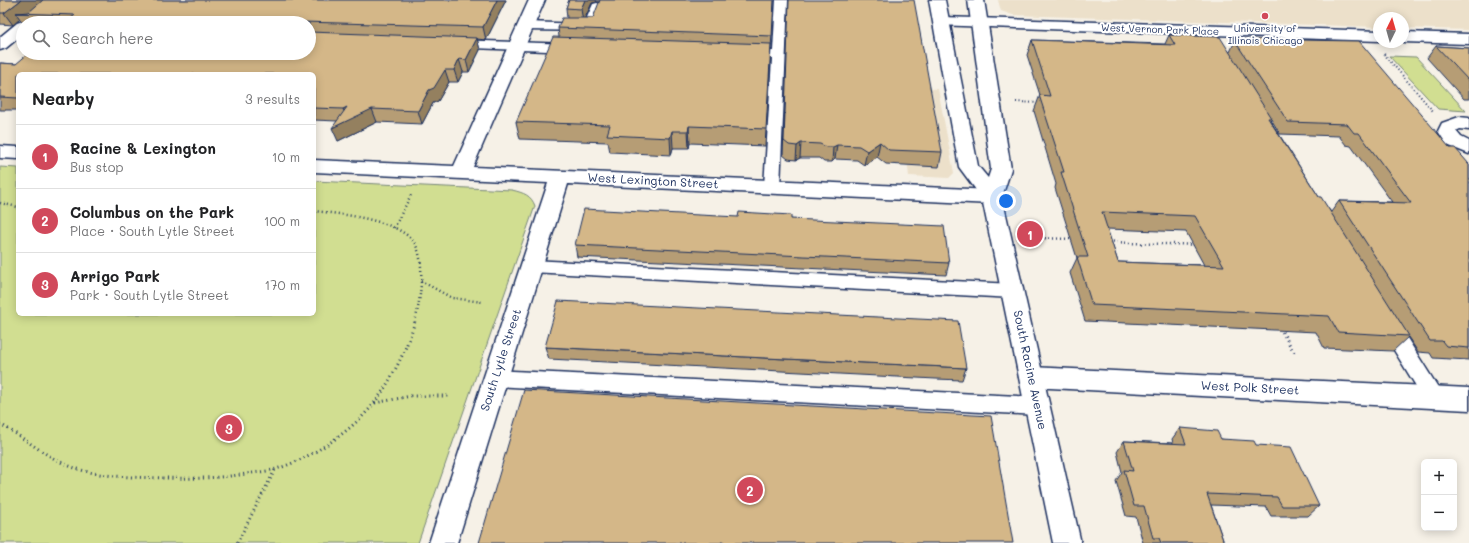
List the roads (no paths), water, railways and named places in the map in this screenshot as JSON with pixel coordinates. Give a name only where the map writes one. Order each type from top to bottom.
[{"type":"street","points":[[461,173],[537,0]]},
{"type":"street","name":"South Racine Avenue","points":[[937,0],[969,167],[992,197],[1067,543]]},
{"type":"street","points":[[976,0],[1001,170],[992,197]]},
{"type":"street","name":"West Vernon Park Place","points":[[942,22],[1206,30],[1373,42]]},
{"type":"street","points":[[2,41],[16,31]]},
{"type":"street","points":[[1409,37],[1469,39]]},
{"type":"street","points":[[1469,124],[1452,125],[1448,127],[1447,131],[1449,136],[1454,141],[1469,148]]},
{"type":"street","points":[[0,152],[16,153]]},
{"type":"street","name":"West Lexington Street","points":[[316,166],[992,197]]},
{"type":"street","name":"South Lytle Street","points":[[443,543],[560,177]]},
{"type":"street","name":"West Polk Street","points":[[1031,377],[1469,400]]},
{"type":"lane","points":[[772,186],[782,0]]},
{"type":"lane","points":[[526,26],[589,28],[597,8]]},
{"type":"lane","points":[[1206,30],[1216,46]]},
{"type":"lane","points":[[441,44],[585,49]]},
{"type":"lane","points":[[732,54],[779,55]]},
{"type":"lane","points":[[531,266],[1013,291]]},
{"type":"lane","points":[[1378,308],[1434,398]]},
{"type":"lane","points":[[495,378],[1037,406]]},
{"type":"place","name":"University of Illinois Chicago","points":[[1265,16]]},
{"type":"place","name":"Racine & Lexington","points":[[1030,234]]},
{"type":"place","name":"Arrigo Park","points":[[229,428]]},
{"type":"place","name":"Columbus on the Park","points":[[750,490]]}]
